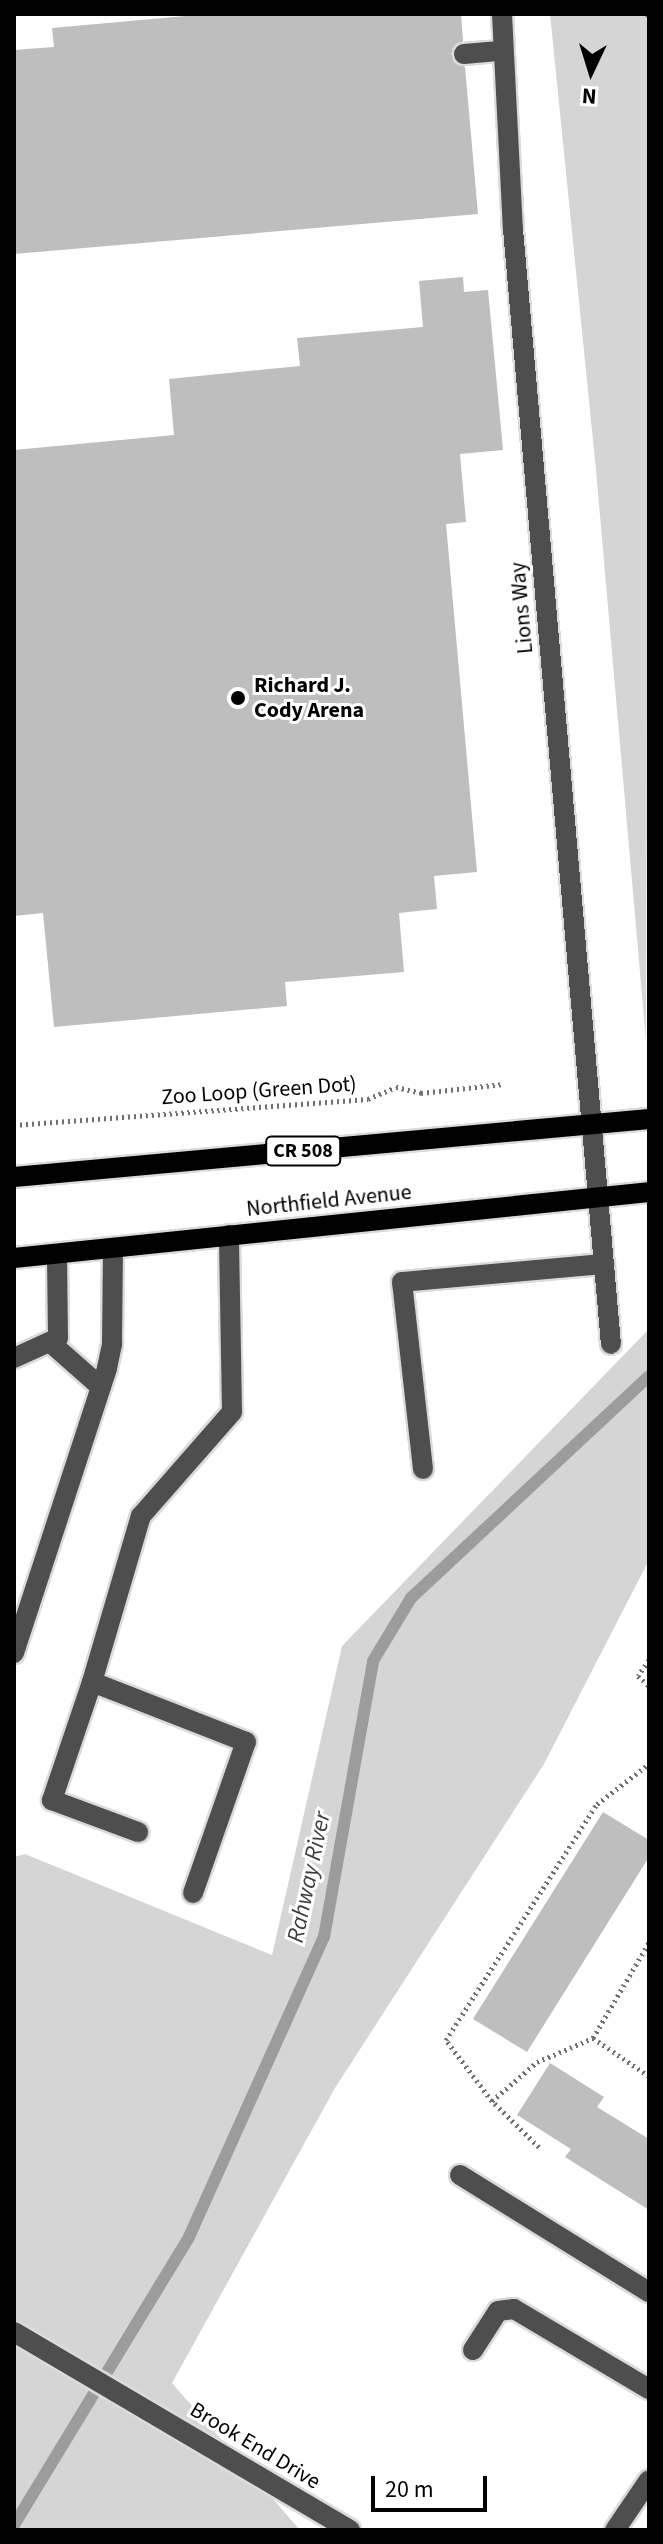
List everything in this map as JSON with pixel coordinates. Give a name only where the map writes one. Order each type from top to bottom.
[{"type":"main road","name":"CR 508","points":[[14,1177],[649,1119]]},
{"type":"main road","name":"Northfield Avenue","points":[[14,1258],[649,1192]]},
{"type":"street","name":"Lions Way","points":[[502,14],[500,51],[611,1344]]},
{"type":"street","points":[[464,54],[500,51]]},
{"type":"street","points":[[138,1832],[52,1800],[92,1682],[141,1516],[232,1412],[229,1235]]},
{"type":"street","points":[[14,1653],[101,1387],[112,1344],[113,1249]]},
{"type":"street","points":[[14,1358],[52,1344],[62,1320],[57,1254]]},
{"type":"street","points":[[423,1469],[402,1282],[604,1264]]},
{"type":"street","points":[[52,1344],[101,1387]]},
{"type":"street","points":[[92,1682],[246,1742],[193,1893]]},
{"type":"street","points":[[460,2175],[649,2292]]},
{"type":"street","points":[[473,2350],[498,2311],[514,2309],[649,2389]]},
{"type":"street","name":"Brook End Drive","points":[[14,2332],[350,2530]]},
{"type":"street","points":[[615,2530],[649,2480]]},
{"type":"path","name":"Zoo Loop (Green Dot)","points":[[14,1125],[368,1099],[396,1087],[421,1093],[504,1084]]},
{"type":"path","points":[[649,1660],[638,1676],[649,1686]]},
{"type":"path","points":[[539,2147],[492,2101],[446,2040],[597,1804],[649,1764]]},
{"type":"path","points":[[492,2101],[537,2062],[593,2038],[649,1942]]},
{"type":"path","points":[[593,2038],[649,2076]]},
{"type":"shaded area","points":[[550,14],[649,14],[646,1041],[596,470]]},
{"type":"shaded area","points":[[649,1329],[649,1560],[544,1764],[335,2088],[172,2383],[300,2530],[14,2530],[14,1857],[25,1854],[272,1955],[342,1646]]},
{"type":"building","points":[[208,14],[461,14],[463,41],[451,54],[465,67],[478,214],[14,254],[14,50],[54,47],[52,28]]},
{"type":"building","name":"Richard J. Cody Arena","points":[[463,277],[464,292],[488,290],[503,450],[460,454],[466,522],[446,524],[477,872],[434,876],[437,909],[399,913],[404,972],[285,982],[287,1006],[54,1027],[43,913],[14,916],[14,450],[174,435],[169,379],[300,366],[297,338],[423,327],[419,281]]},
{"type":"building","points":[[603,1812],[649,1840],[649,1857],[527,2052],[473,2019]]},
{"type":"building","points":[[550,2063],[604,2097],[597,2107],[649,2139],[649,2210],[565,2157],[571,2149],[517,2115]]},
{"type":"waterway","name":"Rahway River","points":[[14,2525],[189,2237],[324,1937],[373,1661],[411,1598],[649,1376]]},
{"type":"place","name":"Richard J. Cody Arena","points":[[238,698]]}]
